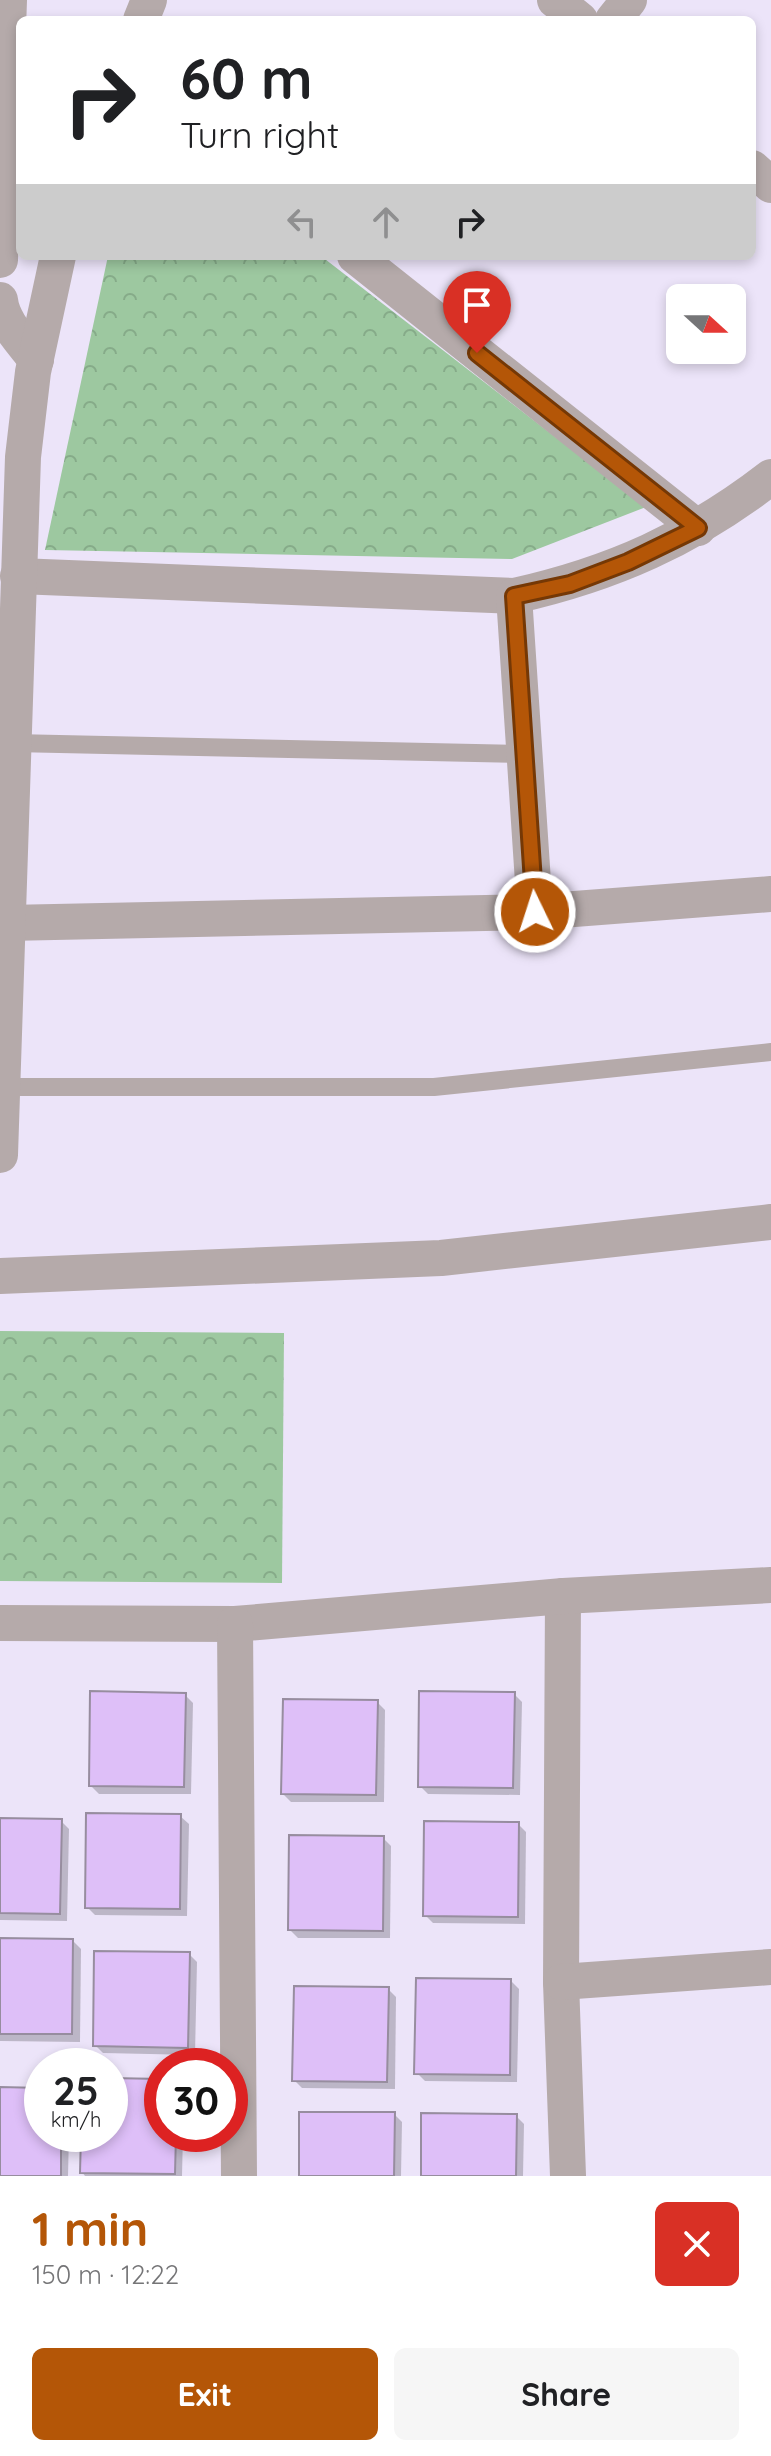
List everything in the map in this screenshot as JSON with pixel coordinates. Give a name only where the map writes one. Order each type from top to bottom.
[{"type":"street","points":[[0,260],[9,0]]},
{"type":"street","points":[[555,0],[575,16]]},
{"type":"street","points":[[616,16],[629,0]]},
{"type":"street","points":[[756,172],[771,185]]},
{"type":"street","points":[[0,1155],[23,457],[36,360],[57,260]]},
{"type":"street","points":[[360,260],[698,528]]},
{"type":"street","points":[[0,300],[9,324],[36,360]]},
{"type":"street","points":[[18,576],[514,596],[570,584],[628,562],[698,528],[771,477]]},
{"type":"street","points":[[514,596],[535,912]]},
{"type":"street","points":[[7,923],[535,912],[771,894]]},
{"type":"street","points":[[0,1276],[441,1258],[771,1222]]},
{"type":"street","points":[[0,1623],[235,1624],[563,1596],[771,1585]]},
{"type":"street","points":[[563,1596],[561,1982],[568,2176]]},
{"type":"street","points":[[235,1624],[239,2176]]},
{"type":"street","points":[[561,1982],[771,1967]]},
{"type":"lane","points":[[13,743],[525,754]]},
{"type":"lane","points":[[3,1087],[434,1087],[771,1052]]},
{"type":"green space","points":[[107,260],[326,260],[646,507],[512,559],[45,550]]},
{"type":"green space","points":[[0,1331],[284,1333],[282,1583],[0,1581]]},
{"type":"building","points":[[90,1691],[186,1693],[184,1787],[89,1786]]},
{"type":"building","points":[[419,1691],[515,1692],[513,1788],[418,1787]]},
{"type":"building","points":[[283,1699],[378,1700],[376,1795],[281,1794]]},
{"type":"building","points":[[86,1813],[181,1814],[180,1909],[85,1908]]},
{"type":"building","points":[[0,1818],[62,1819],[60,1914],[0,1913]]},
{"type":"building","points":[[424,1821],[519,1822],[518,1917],[423,1916]]},
{"type":"building","points":[[289,1835],[384,1836],[383,1931],[288,1930]]},
{"type":"building","points":[[0,1938],[73,1939],[72,2034],[0,2034]]},
{"type":"building","points":[[94,1951],[190,1952],[188,2048],[93,2046]]},
{"type":"building","points":[[416,1978],[511,1979],[510,2075],[414,2074]]},
{"type":"building","points":[[294,1986],[389,1987],[387,2082],[292,2081]]},
{"type":"building","points":[[128,2078],[144,2079],[144,2152],[176,2152],[175,2174],[80,2173],[81,2152],[128,2152]]},
{"type":"building","points":[[0,2087],[24,2088],[24,2152],[61,2152],[61,2176],[0,2176]]},
{"type":"building","points":[[299,2112],[395,2112],[394,2176],[299,2176]]},
{"type":"building","points":[[421,2113],[517,2114],[516,2176],[421,2176]]},
{"type":"route","points":[[477,353],[698,528],[628,562],[570,584],[514,596],[535,912]]}]
